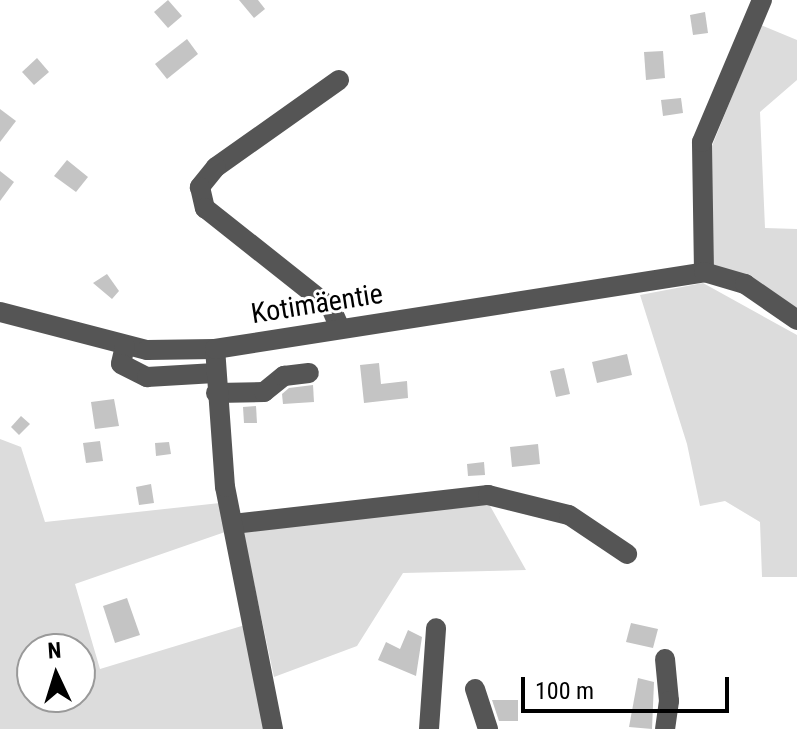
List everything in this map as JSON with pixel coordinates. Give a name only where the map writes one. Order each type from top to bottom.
[{"type":"street","points":[[704,272],[702,142],[762,0]]},
{"type":"street","points":[[339,80],[216,167],[200,187],[205,208],[331,308],[340,328]]},
{"type":"street","name":"Kotimäentie","points":[[0,312],[125,346],[215,349],[704,272],[745,284],[797,320]]},
{"type":"street","points":[[125,346],[121,364],[147,377],[215,383],[264,392],[284,376],[309,373]]},
{"type":"street","points":[[215,349],[215,383],[233,524],[273,729]]},
{"type":"street","points":[[233,524],[488,495],[569,515],[627,554]]},
{"type":"street","points":[[429,729],[436,628]]},
{"type":"street","points":[[665,659],[669,701],[665,729]]},
{"type":"street","points":[[475,689],[488,729]]},
{"type":"shaded area","points":[[761,25],[797,40],[797,80],[760,112],[765,228],[797,229],[797,311],[711,264],[712,146]]},
{"type":"shaded area","points":[[703,283],[797,335],[797,577],[762,577],[760,522],[725,501],[700,506],[687,444],[640,295]]},
{"type":"shaded area","points":[[0,439],[21,447],[45,522],[220,503],[225,532],[75,584],[89,633],[16,633],[16,713],[96,713],[96,655],[100,669],[245,625],[266,729],[0,729]]},
{"type":"shaded area","points":[[489,504],[526,570],[403,573],[357,646],[274,677],[243,532]]},
{"type":"building","points":[[168,0],[182,16],[168,28],[154,12]]},
{"type":"building","points":[[239,0],[258,0],[265,9],[254,18]]},
{"type":"building","points":[[705,12],[708,33],[693,35],[690,15]]},
{"type":"building","points":[[187,39],[198,54],[167,79],[155,64]]},
{"type":"building","points":[[663,51],[665,78],[646,80],[644,52]]},
{"type":"building","points":[[37,58],[49,72],[34,85],[22,72]]},
{"type":"building","points":[[681,98],[683,113],[663,116],[661,100]]},
{"type":"building","points":[[0,109],[16,121],[0,142]]},
{"type":"building","points":[[67,160],[88,177],[76,192],[54,176]]},
{"type":"building","points":[[0,171],[14,182],[0,201]]},
{"type":"building","points":[[107,274],[119,291],[112,299],[93,283]]},
{"type":"building","points":[[627,354],[632,375],[597,383],[592,362]]},
{"type":"building","points":[[379,363],[381,384],[407,381],[408,398],[364,403],[360,365]]},
{"type":"building","points":[[564,368],[570,394],[556,397],[550,371]]},
{"type":"building","points":[[313,385],[314,402],[283,404],[282,394],[289,388]]},
{"type":"building","points":[[114,399],[119,426],[95,429],[91,402]]},
{"type":"building","points":[[256,406],[257,423],[244,423],[243,407]]},
{"type":"building","points":[[21,416],[30,424],[19,435],[11,427]]},
{"type":"building","points":[[100,441],[103,461],[86,463],[83,443]]},
{"type":"building","points":[[169,442],[171,454],[156,456],[155,443]]},
{"type":"building","points":[[538,444],[540,464],[512,467],[510,447]]},
{"type":"building","points":[[484,462],[485,475],[468,476],[467,464]]},
{"type":"building","points":[[151,484],[154,503],[139,505],[136,487]]},
{"type":"building","points":[[127,598],[140,635],[115,643],[103,606]]},
{"type":"building","points":[[631,623],[658,629],[653,648],[626,642]]},
{"type":"building","points":[[408,630],[422,637],[416,676],[378,660],[386,642],[400,649]]},
{"type":"building","points":[[638,678],[654,682],[652,729],[629,727]]},
{"type":"building","points":[[492,700],[518,700],[518,721],[499,721]]}]
